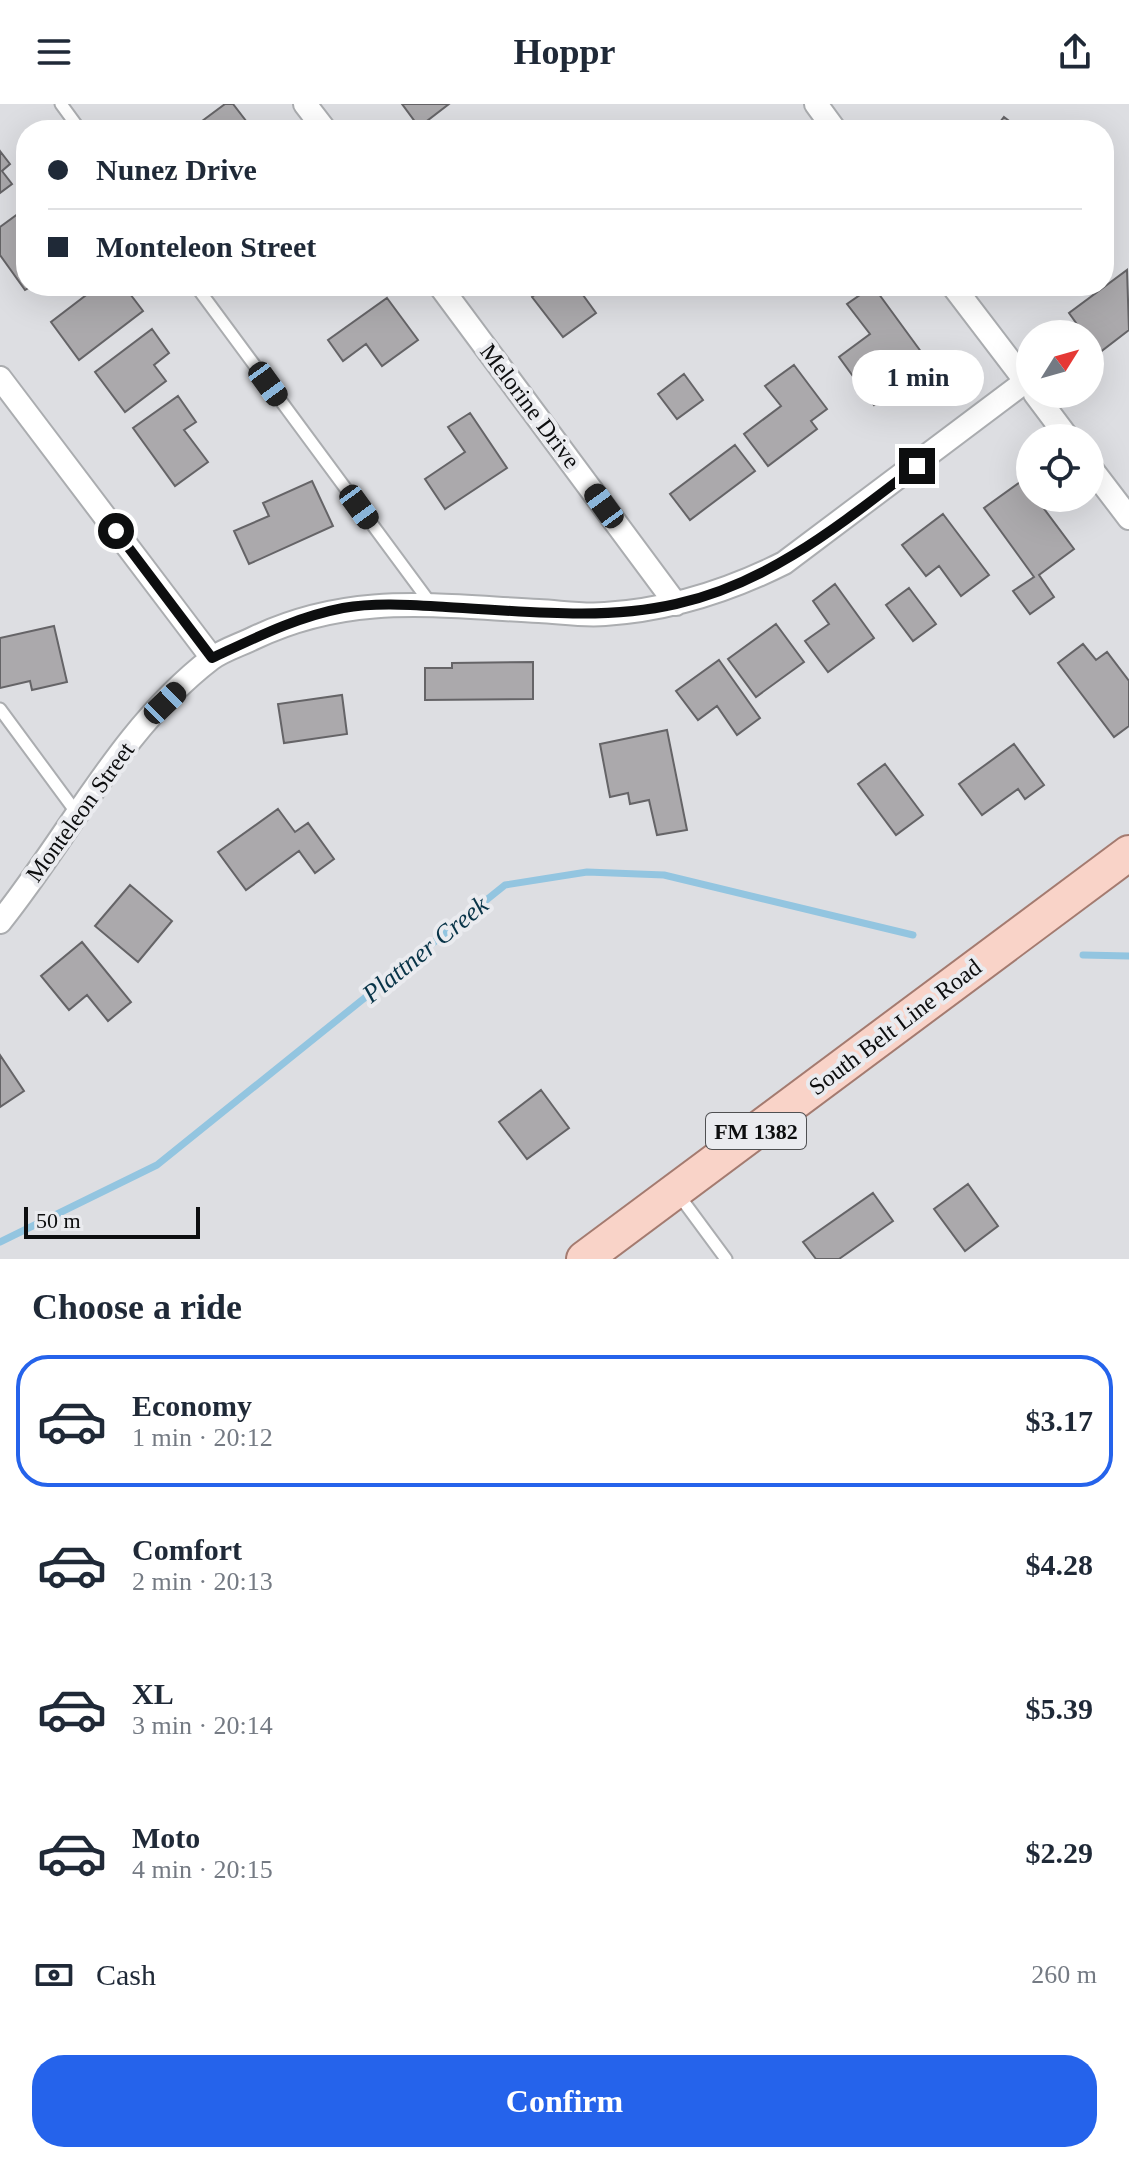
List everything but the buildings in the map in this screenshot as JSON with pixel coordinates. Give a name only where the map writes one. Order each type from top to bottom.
[{"type":"main road","name":"South Belt Line Road","points":[[584,1259],[1129,853]]},
{"type":"street","points":[[305,104],[317,120]]},
{"type":"street","name":"Melorine Drive","points":[[447,296],[676,604]]},
{"type":"street","points":[[961,296],[1016,369]]},
{"type":"street","points":[[0,378],[212,658]]},
{"type":"street","name":"Monteleon Street","points":[[0,922],[96,782],[165,703],[212,658],[288,622],[345,607],[432,606],[604,614],[676,604],[740,585],[784,563],[1016,397]]},
{"type":"street","points":[[1104,485],[1129,518]]},
{"type":"lane","points":[[203,296],[432,606]]},
{"type":"lane","points":[[0,709],[76,812]]},
{"type":"lane","points":[[675,1191],[726,1259]]},
{"type":"waterway","name":"Plattner Creek","points":[[0,1242],[157,1165],[505,885],[587,872],[664,875],[913,935]]},
{"type":"waterway","name":"Plattner Creek","points":[[1083,955],[1129,956]]},
{"type":"route","points":[[116,531],[212,658],[288,622],[345,607],[410,605],[604,614],[676,604],[740,585],[784,563],[917,466]]}]
